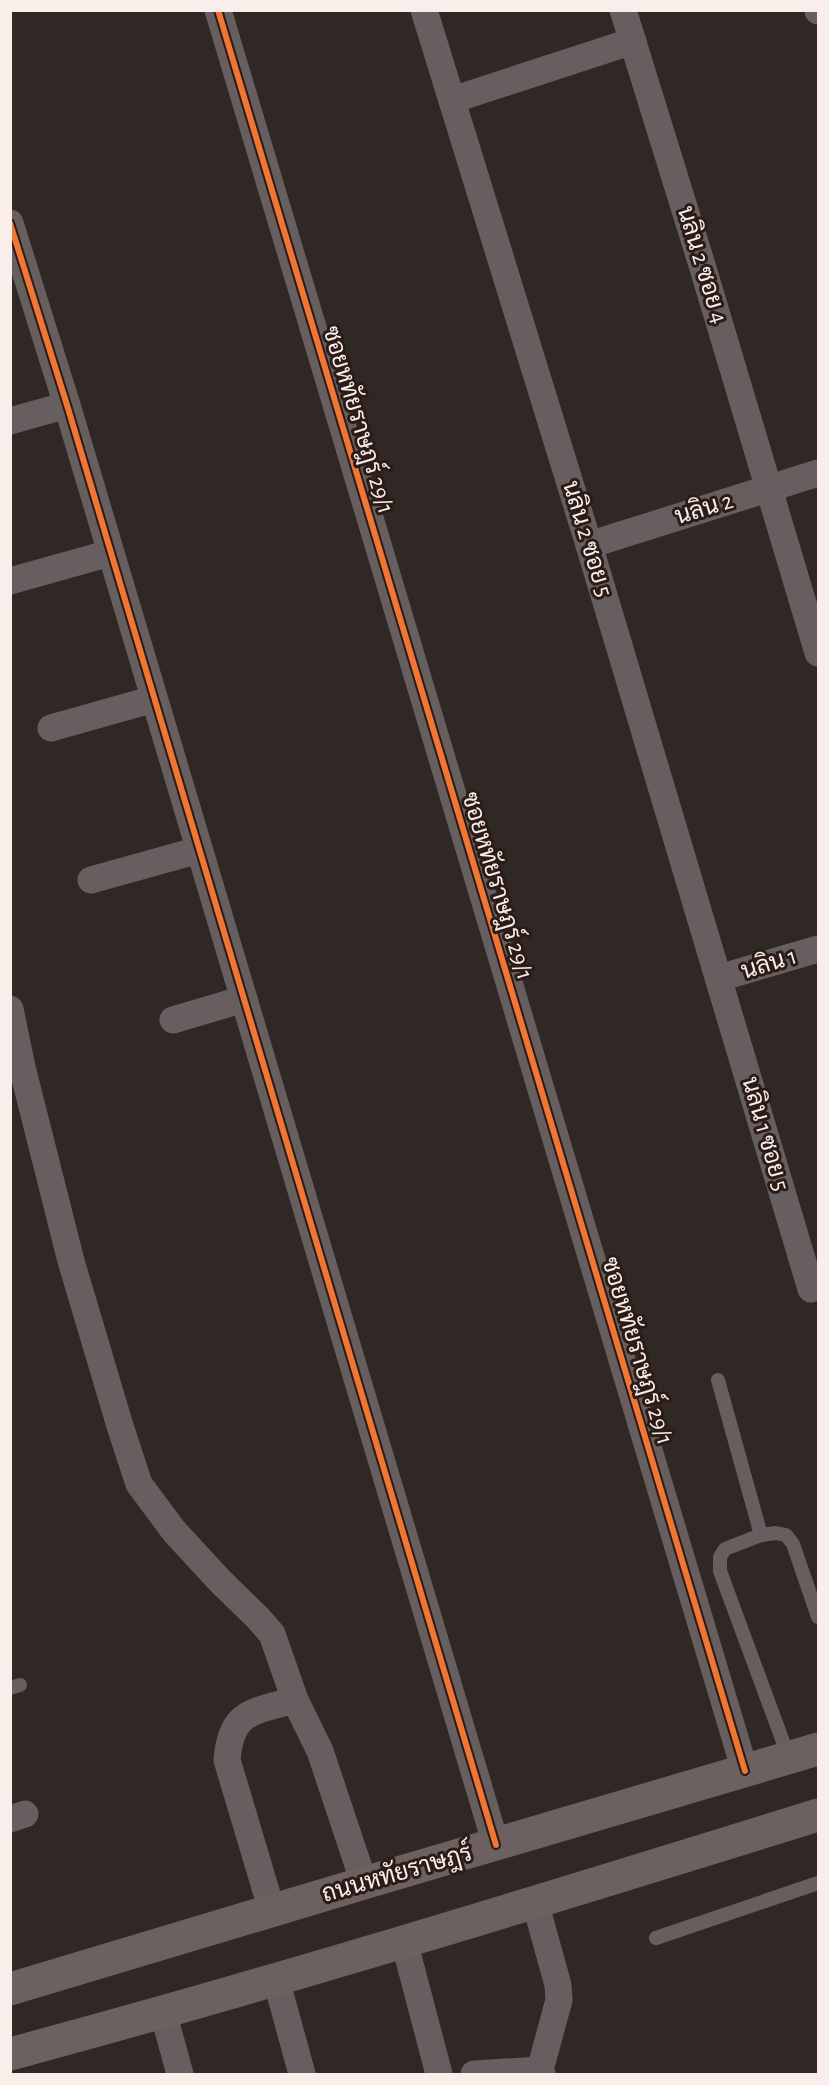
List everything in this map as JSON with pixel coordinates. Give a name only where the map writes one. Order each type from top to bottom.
[{"type":"main road","name":"ถนนหทัยราษฎร์","points":[[10,1989],[804,1753]]},
{"type":"main road","points":[[10,2054],[276,1979],[819,1815]]},
{"type":"street","name":"ซอยหทัยราษฎร์ 29/1","points":[[218,10],[745,1771]]},
{"type":"street","name":"นลิน 2 ซอย 5","points":[[424,10],[589,545],[719,978]]},
{"type":"street","name":"นลิน 2 ซอย 4","points":[[623,10],[819,653]]},
{"type":"street","points":[[452,100],[633,41]]},
{"type":"street","points":[[10,223],[15,259],[67,405],[496,1845]]},
{"type":"street","points":[[10,421],[67,405]]},
{"type":"street","name":"นลิน 2","points":[[589,545],[819,473]]},
{"type":"street","points":[[10,580],[110,554]]},
{"type":"street","points":[[51,728],[154,699]]},
{"type":"street","points":[[91,880],[199,850]]},
{"type":"street","name":"นลิน 1","points":[[719,978],[819,949]]},
{"type":"street","name":"นลิน 1 ซอย 5","points":[[719,978],[811,1289]]},
{"type":"street","points":[[173,1020],[244,999]]},
{"type":"street","points":[[10,1009],[22,1067],[71,1261],[139,1484],[174,1531],[272,1634],[295,1700],[320,1751],[364,1882]]},
{"type":"street","points":[[272,1911],[227,1760],[229,1740],[235,1727],[244,1717],[258,1710],[295,1700]]},
{"type":"street","points":[[474,2074],[541,2072],[559,2000],[558,1985],[535,1902]]},
{"type":"street","points":[[404,1941],[439,2074]]},
{"type":"street","points":[[276,1979],[302,2074]]},
{"type":"street","points":[[163,2012],[180,2074]]},
{"type":"lane","points":[[718,1380],[761,1535]]},
{"type":"lane","points":[[804,1753],[720,1571],[720,1557],[725,1549],[761,1535],[776,1533],[786,1535],[793,1544],[819,1617]]},
{"type":"lane","points":[[656,1938],[819,1883]]},
{"type":"cycle path","points":[[218,10],[745,1771]]},
{"type":"cycle path","points":[[10,223],[67,405],[496,1845]]}]
